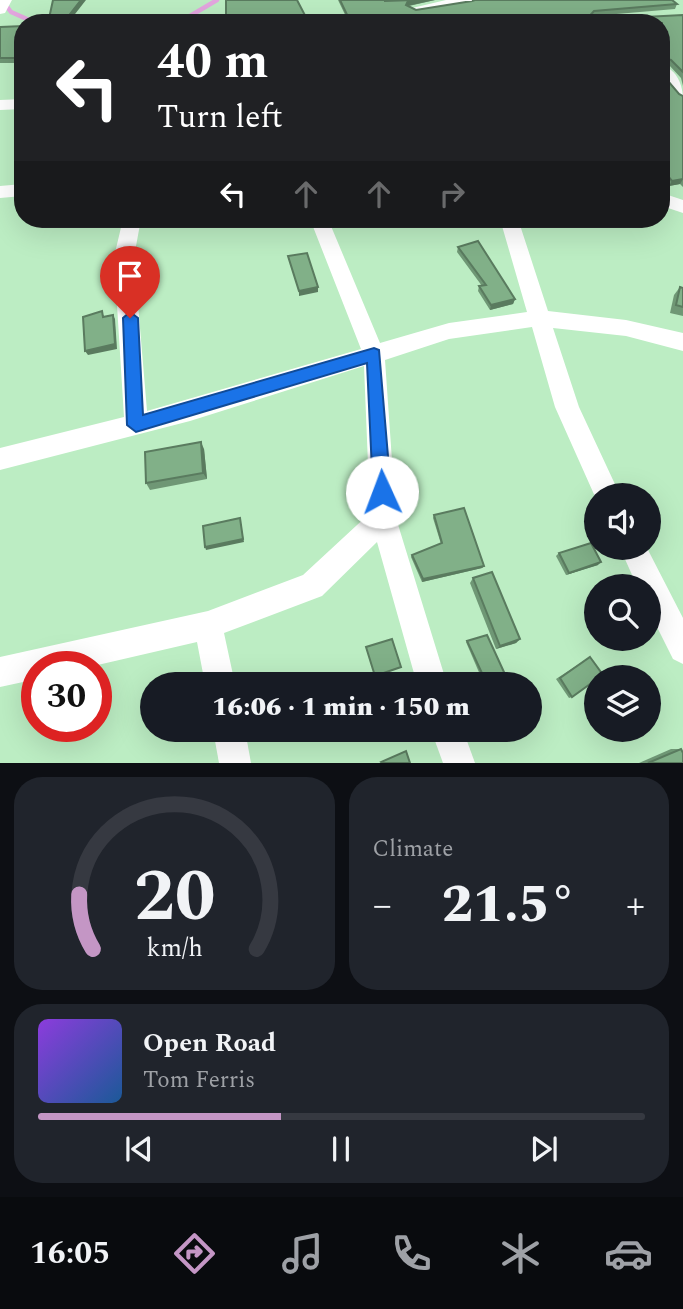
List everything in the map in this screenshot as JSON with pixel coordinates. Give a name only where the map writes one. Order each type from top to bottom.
[{"type":"street","points":[[0,10],[5,0]]},
{"type":"street","points":[[412,4],[471,0]]},
{"type":"street","points":[[670,79],[683,95]]},
{"type":"street","points":[[130,228],[124,257],[136,425]]},
{"type":"street","points":[[323,228],[374,354],[383,518],[428,672]]},
{"type":"street","points":[[512,228],[567,407],[602,483]]},
{"type":"street","points":[[0,459],[136,425],[449,331],[540,318],[626,328],[683,342]]},
{"type":"street","points":[[0,672],[208,625],[312,586],[383,518]]},
{"type":"street","points":[[639,560],[683,649]]},
{"type":"street","points":[[208,625],[218,672]]},
{"type":"street","points":[[231,742],[235,763]]},
{"type":"street","points":[[451,742],[458,763]]},
{"type":"building","points":[[53,0],[81,0],[70,14],[50,14]]},
{"type":"building","points":[[226,0],[297,0],[304,14],[226,14]]},
{"type":"building","points":[[340,0],[414,0],[408,1],[406,5],[416,10],[475,0],[672,0],[677,4],[594,11],[591,14],[347,14]]},
{"type":"building","points":[[683,15],[683,72],[671,60],[670,16]]},
{"type":"building","points":[[14,26],[14,58],[0,58],[0,27]]},
{"type":"building","points":[[670,83],[683,96],[683,179],[672,181]]},
{"type":"building","points":[[478,241],[515,299],[491,305],[479,286],[486,285],[458,247]]},
{"type":"building","points":[[307,253],[318,287],[299,291],[288,256]]},
{"type":"building","points":[[680,287],[683,288],[683,307],[676,305]]},
{"type":"building","points":[[102,311],[103,317],[113,315],[115,344],[85,351],[83,317]]},
{"type":"building","points":[[201,442],[203,473],[146,483],[145,452]]},
{"type":"building","points":[[464,508],[484,566],[423,579],[412,555],[442,543],[434,515]]},
{"type":"building","points":[[240,518],[243,539],[205,547],[203,526]]},
{"type":"building","points":[[584,545],[584,560],[601,562],[569,573],[559,553]]},
{"type":"building","points":[[492,572],[520,639],[500,646],[473,578]]},
{"type":"building","points":[[487,635],[504,672],[481,672],[467,641]]},
{"type":"building","points":[[392,639],[401,667],[387,672],[374,672],[366,647]]},
{"type":"building","points":[[590,657],[596,665],[584,665],[584,688],[572,697],[560,678]]},
{"type":"building","points":[[681,749],[683,763],[648,763]]},
{"type":"building","points":[[406,751],[410,763],[381,762]]},
{"type":"waterway","points":[[2,0],[16,14]]},
{"type":"waterway","points":[[193,14],[217,0]]},
{"type":"route","points":[[130,318],[136,425],[374,354],[382,492]]}]
